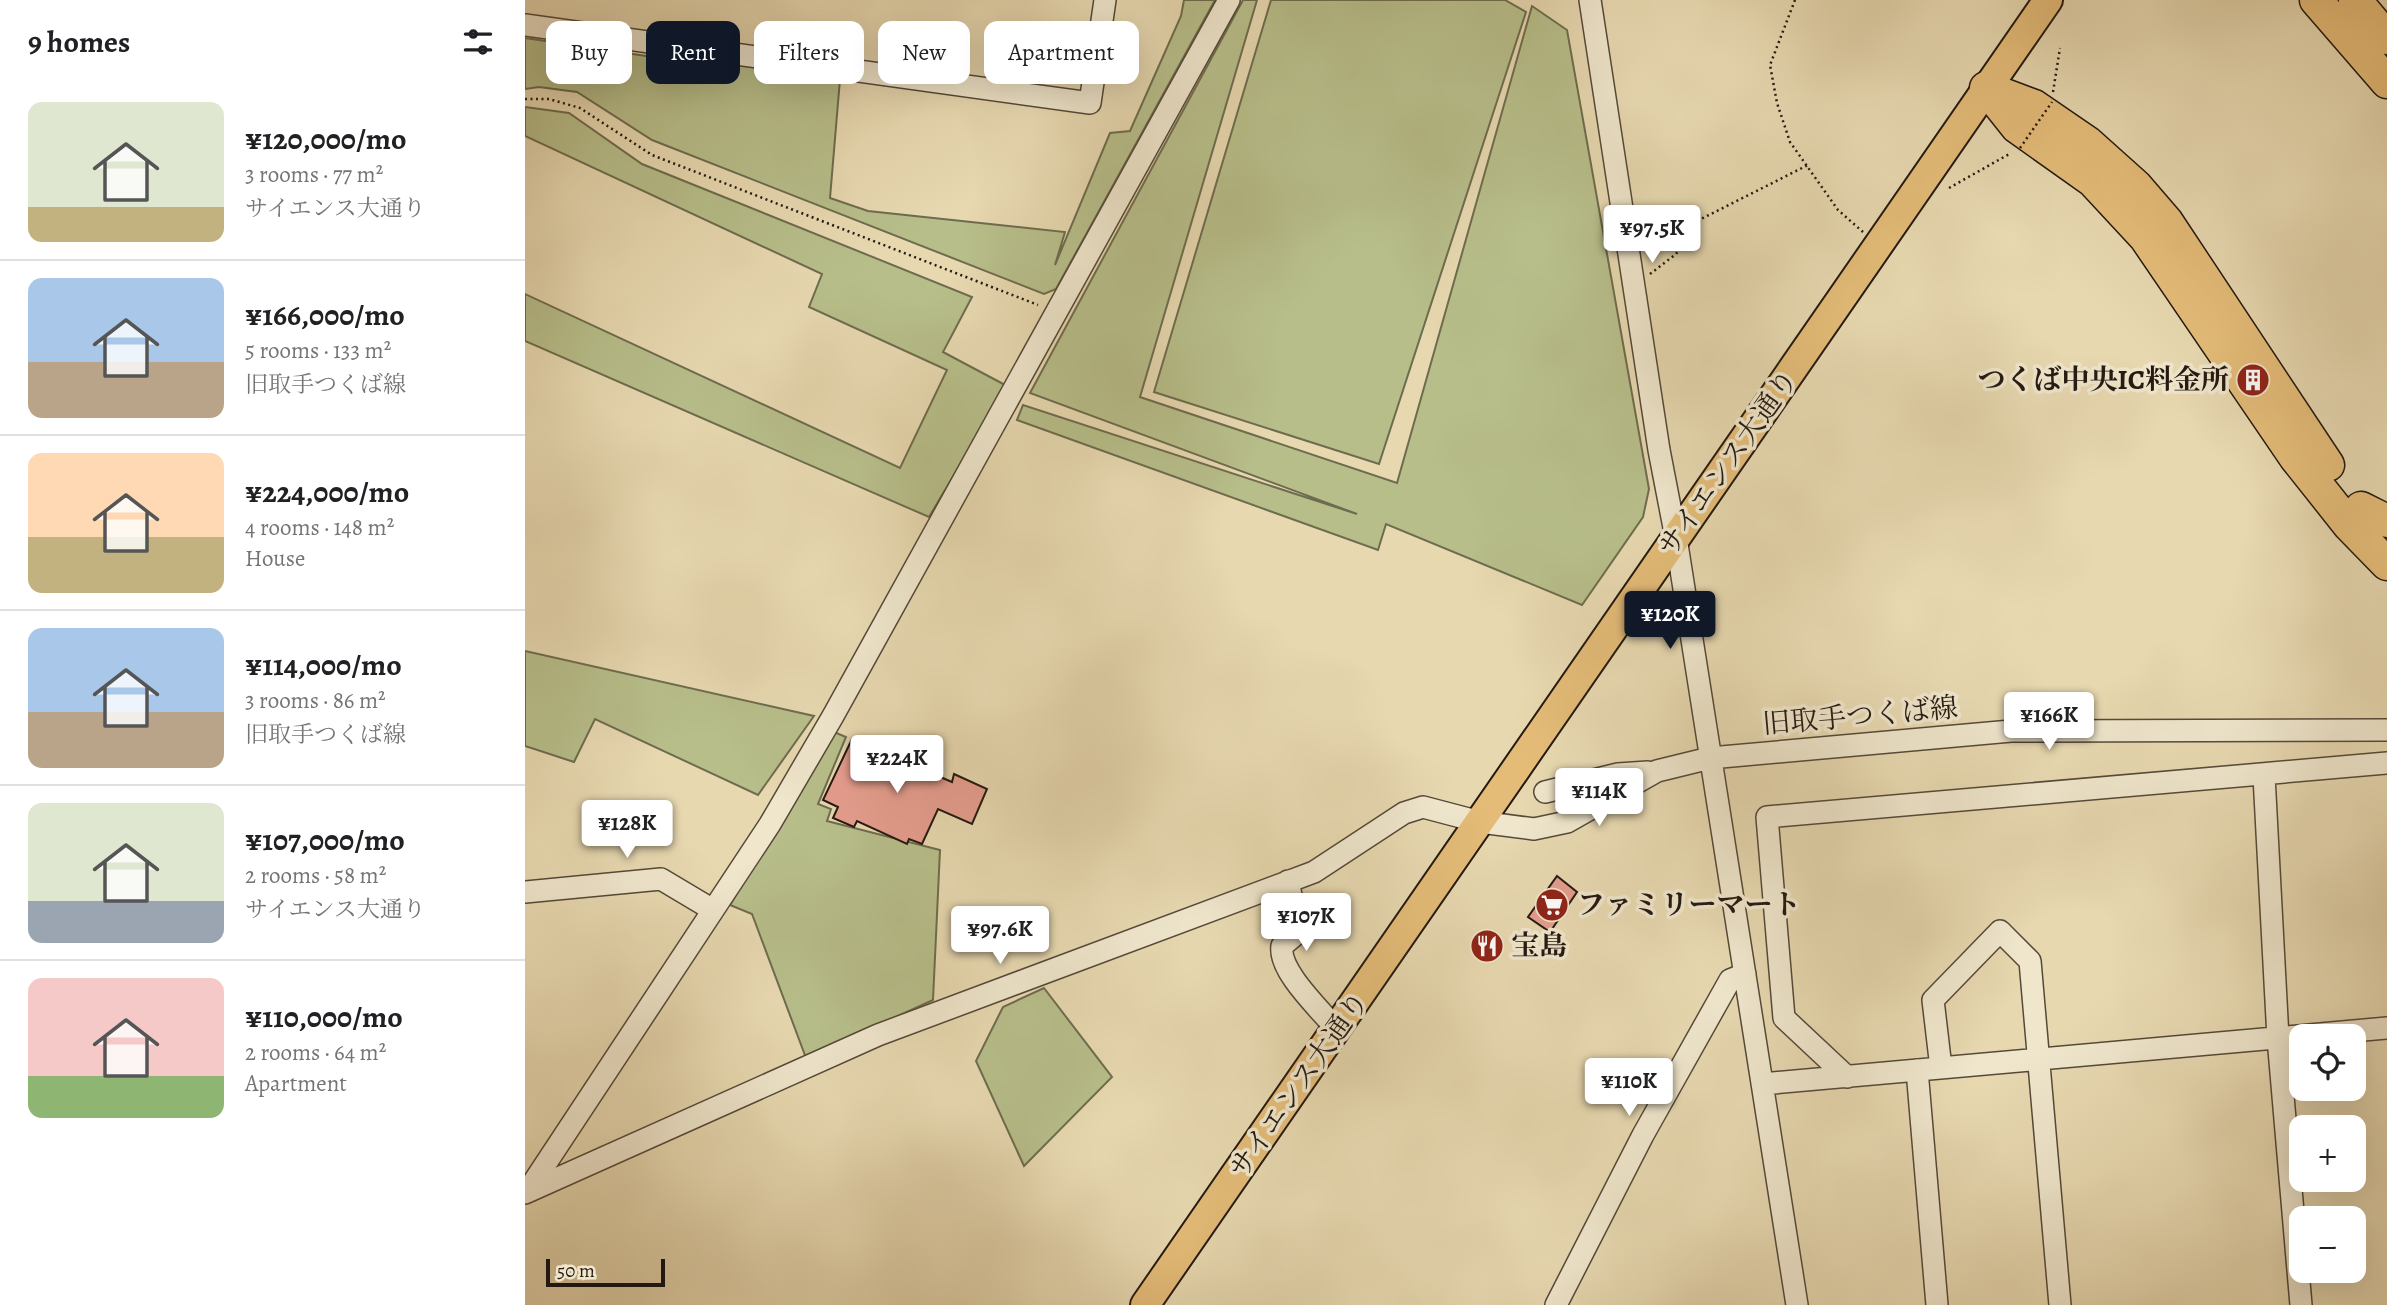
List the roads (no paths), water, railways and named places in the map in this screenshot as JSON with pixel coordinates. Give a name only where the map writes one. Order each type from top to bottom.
[{"type":"highway","points":[[2316,0],[2387,82]]},
{"type":"highway","points":[[2355,0],[2387,38]]},
{"type":"highway","points":[[2365,0],[2387,24]]},
{"type":"highway","points":[[1986,88],[2034,106],[2088,143],[2136,186],[2167,222],[2315,449],[2374,515],[2387,540]]},
{"type":"highway","points":[[1986,88],[2017,127],[2093,180],[2145,236],[2295,457],[2349,525],[2387,564]]},
{"type":"main road","name":"サイエンス大通り","points":[[1145,1305],[2048,0]]},
{"type":"street","points":[[525,25],[1090,103],[1105,0]]},
{"type":"street","points":[[526,1193],[770,824],[833,716],[1229,0]]},
{"type":"street","points":[[1590,0],[1658,450],[1676,538],[1797,1305]]},
{"type":"street","name":"旧取手つくば線","points":[[526,1193],[878,1035],[1314,872],[1404,813],[1423,807],[1480,822],[1534,829],[1552,827],[1657,771],[1710,758],[2011,731],[2387,730]]},
{"type":"street","points":[[1847,1077],[1784,1018],[1767,817],[2264,776],[2387,763]]},
{"type":"street","points":[[1545,792],[1618,774],[1657,771]]},
{"type":"street","points":[[2264,776],[2278,1038],[2301,1305]]},
{"type":"street","points":[[525,892],[661,879],[713,910]]},
{"type":"street","points":[[1288,881],[1297,923],[1295,935],[1282,946],[1280,956],[1291,976],[1337,1030]]},
{"type":"street","points":[[1941,1068],[1933,1000],[2000,931],[2031,961],[2060,1305]]},
{"type":"street","points":[[1556,1305],[1643,1135],[1730,980],[1745,974]]},
{"type":"street","points":[[1762,1084],[2387,1028]]},
{"type":"street","points":[[1917,1070],[1937,1305]]},
{"type":"place","name":"つくば中央IC料金所","points":[[2253,380]]},
{"type":"place","name":"ファミリーマート","points":[[1552,905]]},
{"type":"place","name":"宝島","points":[[1487,946]]}]
